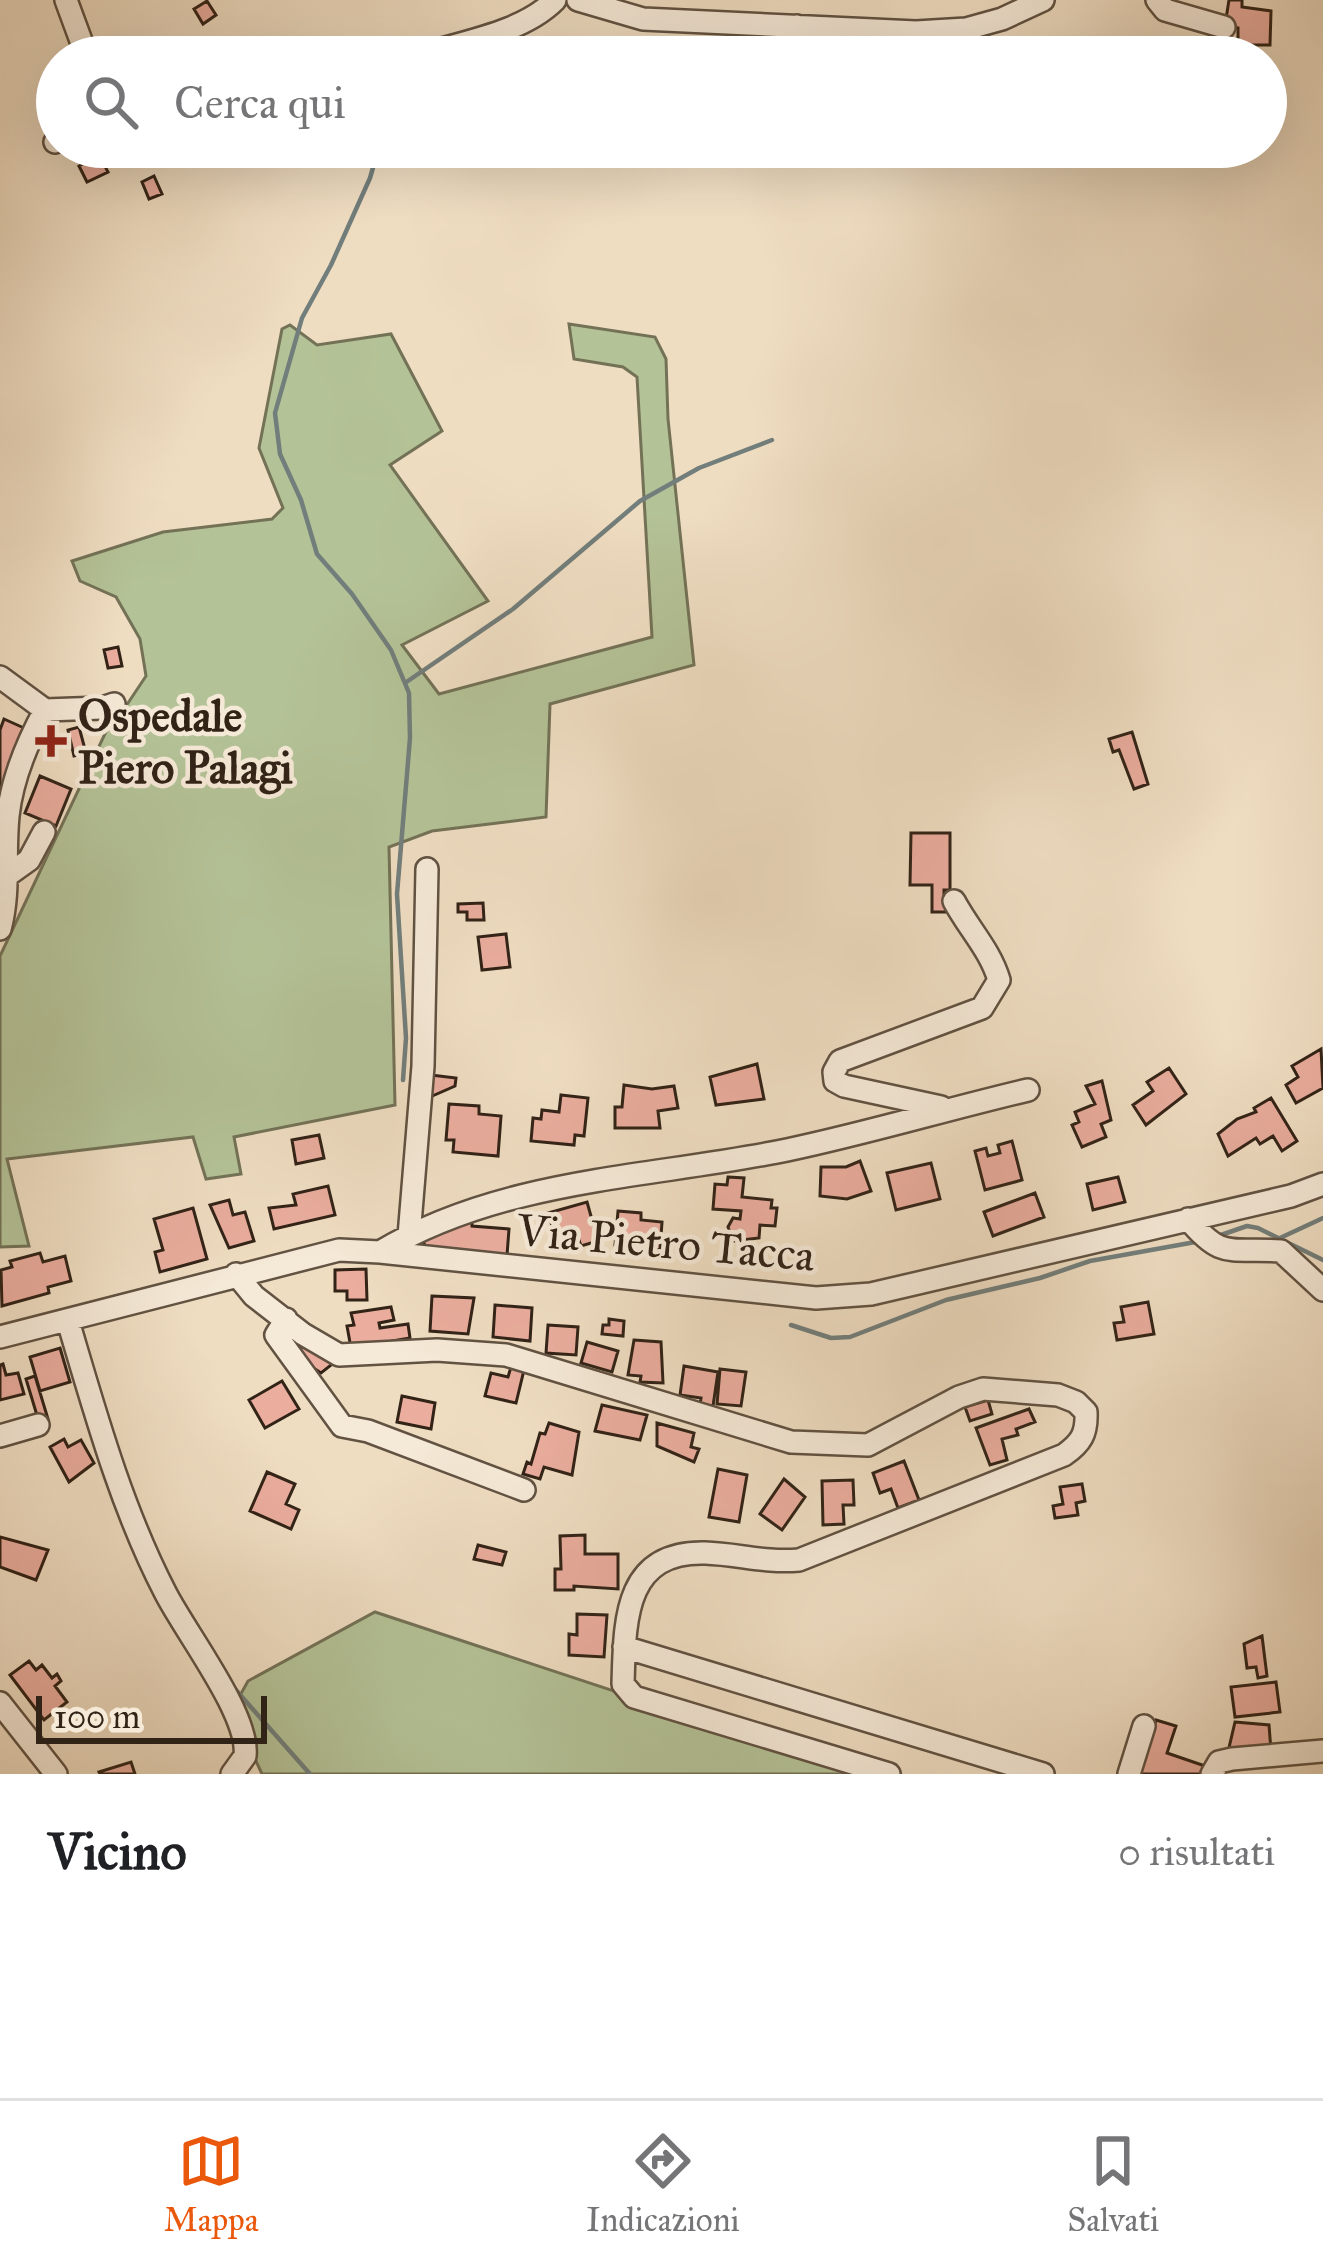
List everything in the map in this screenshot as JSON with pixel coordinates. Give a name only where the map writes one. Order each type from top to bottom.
[{"type":"street","points":[[66,0],[79,36]]},
{"type":"street","points":[[481,36],[540,15],[555,0]]},
{"type":"street","points":[[578,0],[644,19],[916,32],[966,29],[1003,19],[1043,0]]},
{"type":"street","points":[[1157,0],[1166,10],[1224,27]]},
{"type":"street","points":[[797,26],[797,36]]},
{"type":"street","points":[[0,709],[6,682],[45,710],[114,704]]},
{"type":"street","points":[[0,929],[8,814],[22,754],[45,710]]},
{"type":"street","points":[[5,866],[29,860],[44,832]]},
{"type":"street","points":[[409,1236],[423,1066],[427,868]]},
{"type":"street","points":[[948,1109],[844,1087],[835,1082],[834,1072],[840,1061],[982,1008],[999,980],[992,956],[968,928],[955,901]]},
{"type":"street","points":[[380,1252],[470,1211],[567,1185],[787,1150],[1028,1090]]},
{"type":"street","name":"Via Pietro Tacca","points":[[0,1337],[321,1252],[380,1252],[816,1298],[872,1294],[1291,1196],[1323,1184]]},
{"type":"street","points":[[1188,1219],[1209,1244],[1220,1249],[1281,1251],[1323,1290]]},
{"type":"street","points":[[236,1274],[254,1296],[339,1355],[415,1350],[506,1355],[791,1442],[868,1445],[972,1391],[1058,1395],[1076,1402],[1086,1412],[1087,1427],[1080,1443],[1064,1455],[800,1560],[766,1563],[709,1553],[675,1554],[653,1566],[640,1582],[625,1616],[623,1684],[634,1696],[889,1774]]},
{"type":"street","points":[[286,1319],[276,1335],[341,1426],[368,1431],[524,1490]]},
{"type":"street","points":[[68,1321],[98,1425],[164,1591],[242,1727],[245,1756],[232,1774]]},
{"type":"street","points":[[0,1436],[38,1425]]},
{"type":"street","points":[[624,1647],[1043,1774]]},
{"type":"street","points":[[0,1703],[56,1774]]},
{"type":"street","points":[[1129,1774],[1144,1726]]},
{"type":"street","points":[[1211,1774],[1219,1762],[1232,1759],[1323,1751]]},
{"type":"green space","points":[[569,324],[655,337],[666,359],[694,665],[550,704],[546,817],[432,831],[389,847],[395,1105],[234,1137],[241,1174],[206,1179],[193,1137],[7,1159],[29,1246],[0,1247],[0,956],[111,721],[146,676],[140,639],[116,597],[80,581],[72,561],[163,532],[272,519],[283,508],[259,448],[282,329],[290,325],[317,345],[391,334],[442,431],[390,465],[488,601],[402,645],[439,694],[652,637],[637,377],[623,367],[574,359]]},
{"type":"green space","points":[[375,1612],[865,1774],[262,1774],[255,1759],[256,1740],[238,1699],[248,1681]]},
{"type":"building","points":[[1229,0],[1271,11],[1270,36],[1238,36],[1238,28],[1225,25]]},
{"type":"building","points":[[207,1],[216,15],[203,24],[194,9]]},
{"type":"building","points":[[80,168],[106,168],[108,172],[87,182]]},
{"type":"building","points":[[154,176],[162,194],[149,199],[142,182]]},
{"type":"building","points":[[118,647],[122,666],[108,668],[104,650]]},
{"type":"building","points":[[4,719],[24,728],[0,842],[0,730]]},
{"type":"building","points":[[79,727],[86,753],[74,756],[68,730]]},
{"type":"building","points":[[1132,732],[1148,784],[1134,789],[1119,750],[1113,752],[1109,739]]},
{"type":"building","points":[[40,776],[71,789],[56,826],[25,813]]},
{"type":"building","points":[[911,833],[950,833],[950,890],[944,890],[944,896],[950,896],[950,912],[932,912],[932,885],[910,885]]},
{"type":"building","points":[[483,903],[484,920],[467,920],[467,912],[458,912],[458,904]]},
{"type":"building","points":[[506,934],[510,967],[482,970],[478,937]]},
{"type":"building","points":[[1321,1049],[1323,1088],[1296,1103],[1286,1085],[1298,1077],[1292,1066]]},
{"type":"building","points":[[757,1064],[764,1099],[716,1105],[710,1077]]},
{"type":"building","points":[[1169,1068],[1186,1094],[1146,1125],[1133,1105],[1153,1091],[1147,1082]]},
{"type":"building","points":[[431,1075],[456,1078],[455,1086],[430,1097]]},
{"type":"building","points":[[1102,1081],[1111,1120],[1101,1124],[1106,1137],[1082,1147],[1072,1125],[1079,1122],[1075,1112],[1095,1104],[1086,1086]]},
{"type":"building","points":[[624,1085],[674,1086],[678,1108],[658,1111],[660,1128],[615,1128],[615,1107],[622,1107]]},
{"type":"building","points":[[561,1095],[588,1098],[584,1136],[575,1135],[574,1145],[531,1141],[533,1118],[541,1119],[542,1110],[559,1112]]},
{"type":"building","points":[[1271,1098],[1297,1141],[1282,1151],[1273,1136],[1260,1144],[1256,1138],[1228,1156],[1218,1134]]},
{"type":"building","points":[[449,1104],[479,1106],[479,1114],[501,1116],[498,1156],[453,1152],[454,1140],[446,1140]]},
{"type":"building","points":[[319,1135],[324,1158],[296,1164],[292,1140]]},
{"type":"building","points":[[1012,1141],[1022,1180],[985,1190],[975,1151],[986,1148],[988,1156],[1000,1153],[998,1145]]},
{"type":"building","points":[[860,1161],[871,1191],[847,1199],[820,1196],[821,1167],[846,1167]]},
{"type":"building","points":[[931,1163],[940,1199],[896,1210],[887,1173]]},
{"type":"building","points":[[728,1177],[744,1178],[742,1197],[772,1200],[771,1208],[777,1208],[775,1226],[760,1225],[759,1238],[733,1241],[728,1227],[733,1218],[740,1219],[741,1211],[713,1209],[715,1184],[727,1185]]},
{"type":"building","points":[[1118,1177],[1125,1202],[1093,1210],[1087,1184]]},
{"type":"building","points":[[328,1186],[335,1215],[274,1229],[269,1208],[296,1205],[293,1194]]},
{"type":"building","points":[[1035,1193],[1044,1217],[993,1236],[984,1212]]},
{"type":"building","points":[[229,1200],[233,1215],[245,1212],[254,1241],[229,1248],[210,1205]]},
{"type":"building","points":[[587,1202],[598,1241],[581,1246],[577,1234],[555,1235],[548,1213]]},
{"type":"building","points":[[193,1208],[207,1259],[160,1272],[155,1252],[163,1250],[154,1219]]},
{"type":"building","points":[[618,1211],[641,1213],[641,1220],[662,1222],[660,1250],[615,1245]]},
{"type":"building","points":[[472,1220],[472,1226],[509,1229],[507,1255],[425,1247],[423,1240]]},
{"type":"building","points":[[40,1253],[43,1262],[65,1256],[71,1281],[48,1287],[49,1293],[2,1306],[1,1270],[12,1267],[10,1261]]},
{"type":"building","points":[[366,1269],[367,1300],[347,1300],[347,1291],[335,1291],[335,1270]]},
{"type":"building","points":[[432,1296],[474,1298],[468,1334],[430,1331]]},
{"type":"building","points":[[1148,1302],[1154,1334],[1117,1340],[1114,1323],[1124,1322],[1121,1307]]},
{"type":"building","points":[[495,1305],[532,1308],[530,1341],[493,1337]]},
{"type":"building","points":[[391,1307],[394,1320],[379,1323],[380,1328],[408,1324],[410,1338],[351,1348],[347,1326],[354,1325],[351,1313]]},
{"type":"building","points":[[609,1319],[624,1321],[623,1336],[602,1334]]},
{"type":"building","points":[[548,1325],[578,1327],[576,1355],[546,1353]]},
{"type":"building","points":[[634,1340],[661,1342],[663,1383],[640,1382],[641,1376],[628,1375]]},
{"type":"building","points":[[587,1342],[618,1351],[612,1372],[581,1363]]},
{"type":"building","points":[[305,1343],[335,1362],[321,1373],[297,1348]]},
{"type":"building","points":[[60,1348],[70,1382],[40,1391],[30,1357]]},
{"type":"building","points":[[3,1364],[6,1375],[18,1373],[24,1394],[0,1400]]},
{"type":"building","points":[[684,1366],[718,1372],[713,1406],[700,1404],[701,1398],[680,1395]]},
{"type":"building","points":[[511,1367],[524,1370],[516,1403],[485,1396],[491,1373],[508,1377]]},
{"type":"building","points":[[720,1369],[746,1372],[741,1406],[717,1404]]},
{"type":"building","points":[[35,1376],[48,1419],[39,1422],[26,1379]]},
{"type":"building","points":[[282,1381],[299,1409],[265,1428],[249,1400]]},
{"type":"building","points":[[402,1396],[435,1403],[431,1429],[397,1422]]},
{"type":"building","points":[[988,1400],[992,1414],[970,1421],[965,1407]]},
{"type":"building","points":[[602,1405],[647,1415],[640,1440],[595,1431]]},
{"type":"building","points":[[1029,1409],[1035,1422],[1016,1429],[1018,1435],[1002,1439],[1007,1460],[990,1465],[976,1428]]},
{"type":"building","points":[[549,1423],[579,1432],[572,1475],[544,1467],[540,1479],[523,1474],[540,1433],[545,1434]]},
{"type":"building","points":[[657,1423],[694,1433],[691,1447],[699,1449],[694,1462],[657,1446]]},
{"type":"building","points":[[64,1439],[68,1447],[81,1440],[94,1463],[69,1482],[50,1447]]},
{"type":"building","points":[[904,1461],[919,1500],[898,1508],[891,1489],[880,1493],[873,1473]]},
{"type":"building","points":[[718,1469],[747,1475],[739,1522],[709,1517]]},
{"type":"building","points":[[267,1472],[295,1484],[286,1504],[299,1510],[291,1529],[250,1511]]},
{"type":"building","points":[[784,1479],[805,1497],[782,1530],[760,1514]]},
{"type":"building","points":[[853,1480],[854,1505],[843,1505],[844,1524],[823,1525],[822,1481]]},
{"type":"building","points":[[1082,1484],[1085,1501],[1076,1503],[1078,1515],[1055,1518],[1053,1506],[1063,1504],[1060,1487]]},
{"type":"building","points":[[585,1535],[585,1554],[618,1554],[618,1589],[574,1586],[574,1590],[555,1590],[555,1569],[561,1569],[560,1536]]},
{"type":"building","points":[[0,1537],[48,1550],[36,1580],[0,1567]]},
{"type":"building","points":[[478,1545],[506,1552],[502,1565],[474,1559]]},
{"type":"building","points":[[577,1614],[607,1615],[604,1657],[569,1655],[569,1634],[577,1635]]},
{"type":"building","points":[[1262,1636],[1267,1676],[1258,1678],[1256,1667],[1247,1668],[1244,1644]]},
{"type":"building","points":[[29,1661],[36,1670],[42,1665],[52,1678],[57,1674],[61,1681],[55,1686],[67,1702],[44,1720],[10,1675]]},
{"type":"building","points":[[1276,1682],[1280,1712],[1235,1717],[1231,1687]]},
{"type":"building","points":[[1156,1720],[1176,1726],[1167,1753],[1205,1766],[1202,1774],[1138,1774]]},
{"type":"building","points":[[1235,1722],[1269,1725],[1271,1751],[1228,1752]]},
{"type":"building","points":[[131,1762],[135,1774],[99,1772]]},
{"type":"waterway","points":[[373,168],[302,318],[275,413],[280,454],[301,500],[317,554],[391,650],[409,693],[410,738],[397,894],[406,1038],[403,1080]]},
{"type":"waterway","points":[[405,683],[513,609],[640,501],[699,468],[772,440]]},
{"type":"waterway","points":[[1280,1238],[1323,1218]]},
{"type":"waterway","points":[[1218,1236],[1247,1226],[1258,1228],[1323,1260]]},
{"type":"waterway","points":[[791,1325],[831,1338],[850,1337],[946,1300],[1090,1261],[1201,1241]]},
{"type":"waterway","points":[[235,1689],[310,1774]]},
{"type":"place","name":"Ospedale Piero Palagi","points":[[51,741]]}]
